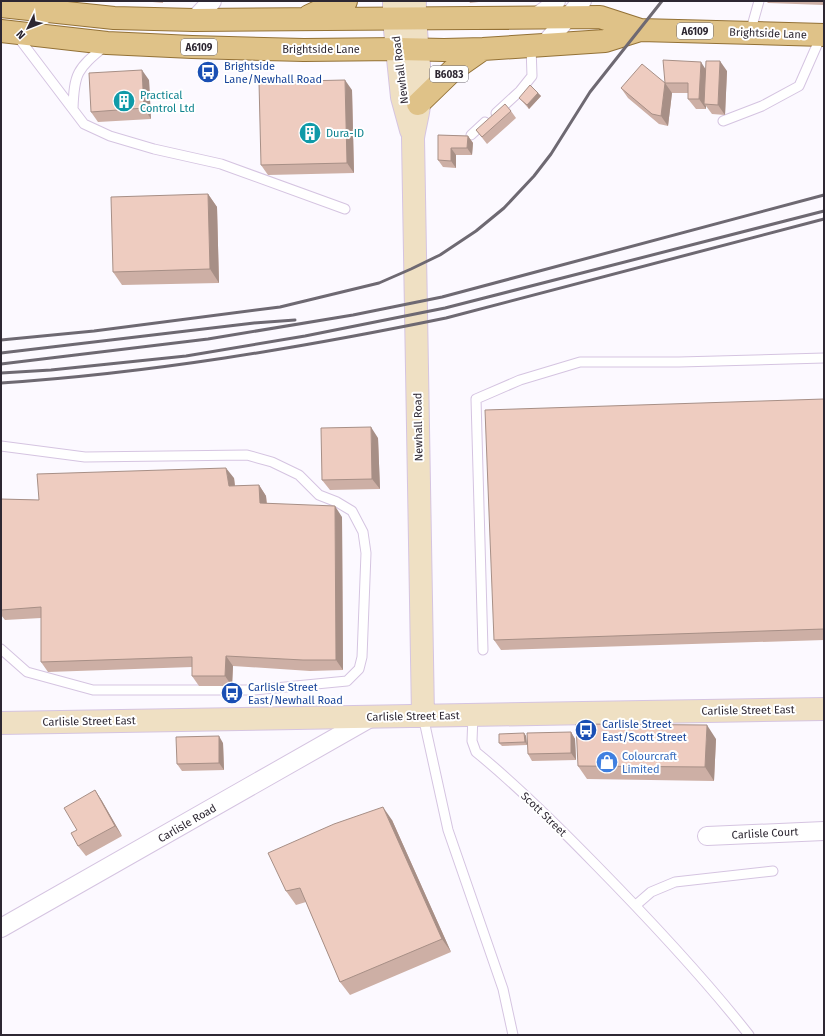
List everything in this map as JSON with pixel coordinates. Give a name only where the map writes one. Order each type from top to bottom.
[{"type":"main road","points":[[301,20],[326,8],[346,1]]},
{"type":"main road","name":"Brightside Lane","points":[[1,6],[114,18],[301,20],[405,10],[536,17],[574,5],[600,17],[640,30],[823,35]]},
{"type":"main road","name":"Newhall Road","points":[[405,10],[408,49],[420,96],[413,138],[423,716]]},
{"type":"main road","name":"Brightside Lane","points":[[8,32],[107,43],[304,50],[483,50],[605,41],[640,30]]},
{"type":"main road","name":"Newhall Road","points":[[408,49],[402,97],[413,138]]},
{"type":"main road","name":"B6083","points":[[418,104],[453,70],[483,50]]},
{"type":"main road","name":"Carlisle Street East","points":[[1,723],[824,709]]},
{"type":"street","points":[[194,20],[212,1]]},
{"type":"street","points":[[538,45],[574,5]]},
{"type":"street","name":"Carlisle Road","points":[[1,928],[372,717]]},
{"type":"street","name":"Carlisle Court","points":[[707,836],[824,830]]},
{"type":"lane","points":[[750,33],[760,1]]},
{"type":"lane","points":[[8,32],[84,124],[110,136],[154,149],[221,164],[345,209]]},
{"type":"lane","points":[[723,121],[762,106],[799,86],[823,35]]},
{"type":"lane","points":[[73,109],[74,87],[78,72],[88,60],[107,43]]},
{"type":"lane","points":[[471,135],[520,91],[532,76],[538,45]]},
{"type":"lane","points":[[483,650],[476,399],[520,380],[580,362],[679,362],[824,358]]},
{"type":"lane","points":[[1,446],[85,457],[247,455],[272,462],[299,475],[319,495],[337,502],[352,511],[363,532],[366,553],[362,657],[359,669],[347,681],[254,690],[93,690],[27,672],[1,649]]},
{"type":"lane","name":"Scott Street","points":[[473,715],[472,741],[476,752],[538,807],[636,905],[721,1000],[749,1035]]},
{"type":"lane","points":[[423,716],[448,830],[503,989],[513,1035]]},
{"type":"lane","points":[[636,905],[651,892],[675,882],[773,871]]},
{"type":"building","points":[[663,60],[701,62],[699,99],[688,99],[688,83],[665,83]]},
{"type":"building","points":[[706,61],[720,61],[718,105],[704,104]]},
{"type":"building","points":[[642,64],[665,83],[661,116],[652,114],[621,88]]},
{"type":"building","name":"Practical Control Ltd","points":[[142,70],[144,108],[91,112],[89,73]]},
{"type":"building","name":"Dura-ID","points":[[345,80],[347,163],[261,165],[259,82]]},
{"type":"building","points":[[530,85],[538,93],[527,105],[519,98]]},
{"type":"building","points":[[505,104],[511,111],[482,137],[476,130]]},
{"type":"building","points":[[438,135],[468,136],[467,148],[451,148],[451,161],[438,160]]},
{"type":"building","points":[[208,194],[210,269],[113,272],[111,197]]},
{"type":"building","points":[[824,399],[824,629],[494,640],[485,410]]},
{"type":"building","points":[[371,427],[372,479],[322,480],[321,428]]},
{"type":"building","points":[[226,468],[229,486],[259,485],[260,503],[335,506],[336,660],[226,656],[225,676],[192,676],[192,657],[41,662],[41,607],[1,610],[1,499],[39,500],[37,474]]},
{"type":"building","points":[[576,724],[707,725],[705,767],[578,766]]},
{"type":"building","points":[[571,732],[571,753],[528,754],[527,733]]},
{"type":"building","points":[[524,733],[525,742],[499,743],[499,734]]},
{"type":"building","points":[[219,736],[219,763],[177,764],[176,737]]},
{"type":"building","points":[[95,790],[115,826],[78,846],[71,833],[77,830],[64,808]]},
{"type":"building","points":[[383,807],[442,939],[340,982],[300,888],[286,891],[268,853],[334,824]]},
{"type":"railway","points":[[1,340],[94,331],[280,307],[379,283],[440,255],[476,231],[504,208],[534,176],[551,154],[590,92],[662,1]]},
{"type":"railway","points":[[1,364],[208,339],[353,315],[442,297],[824,195]]},
{"type":"railway","points":[[1,373],[51,370],[186,356],[305,336],[445,308],[824,211]]},
{"type":"railway","points":[[1,383],[57,379],[169,366],[280,349],[391,329],[446,318],[824,219]]},
{"type":"railway","points":[[1,353],[254,323],[295,320]]},
{"type":"place","name":"Brightside Lane/Newhall Road","points":[[208,72]]},
{"type":"place","name":"Practical Control Ltd","points":[[124,101]]},
{"type":"place","name":"Dura-ID","points":[[310,133]]},
{"type":"place","name":"Carlisle Street East/Newhall Road","points":[[232,693]]},
{"type":"place","name":"Carlisle Street East/Scott Street","points":[[586,730]]},
{"type":"place","name":"Colourcraft Limited","points":[[607,762]]}]
